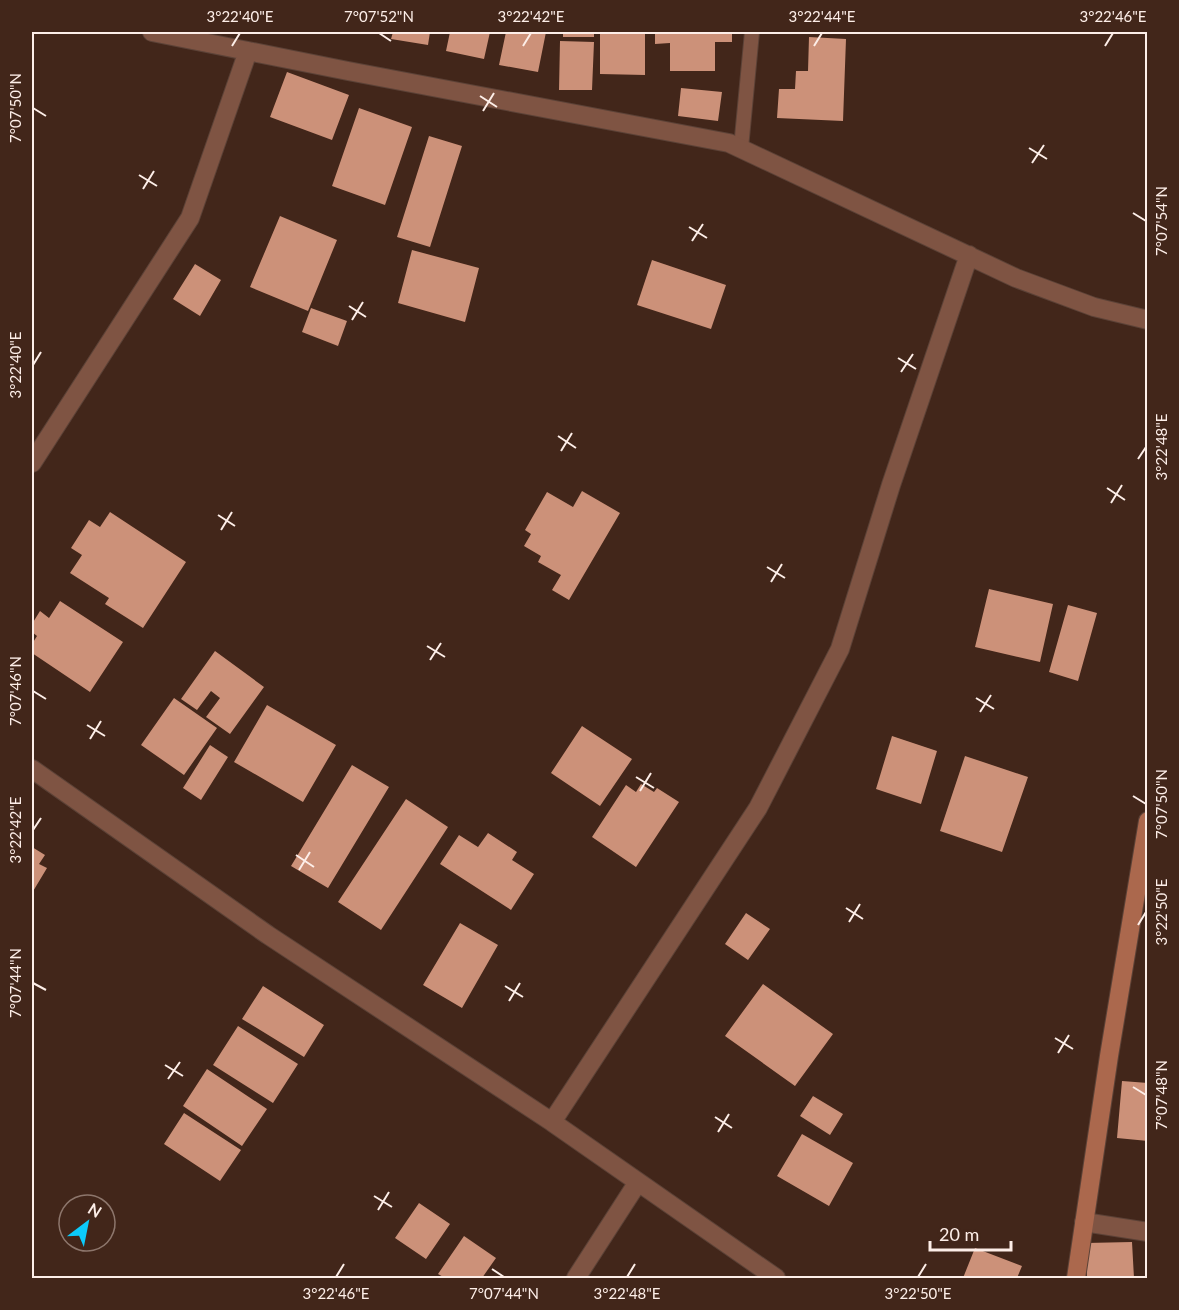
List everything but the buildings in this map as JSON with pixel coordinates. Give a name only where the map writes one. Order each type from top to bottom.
[{"type":"street","points":[[152,32],[729,143],[1016,278],[1094,307],[1148,320]]},
{"type":"street","points":[[32,463],[190,218],[248,51]]},
{"type":"street","points":[[552,1122],[758,808],[840,649],[891,485],[969,255]]},
{"type":"street","points":[[32,769],[268,935],[552,1122],[776,1278]]},
{"type":"street","points":[[1076,1278],[1108,1056],[1148,821]]},
{"type":"street","points":[[576,1278],[638,1182]]},
{"type":"street","points":[[1084,1222],[1148,1232]]},
{"type":"lane","points":[[741,148],[752,32]]}]
